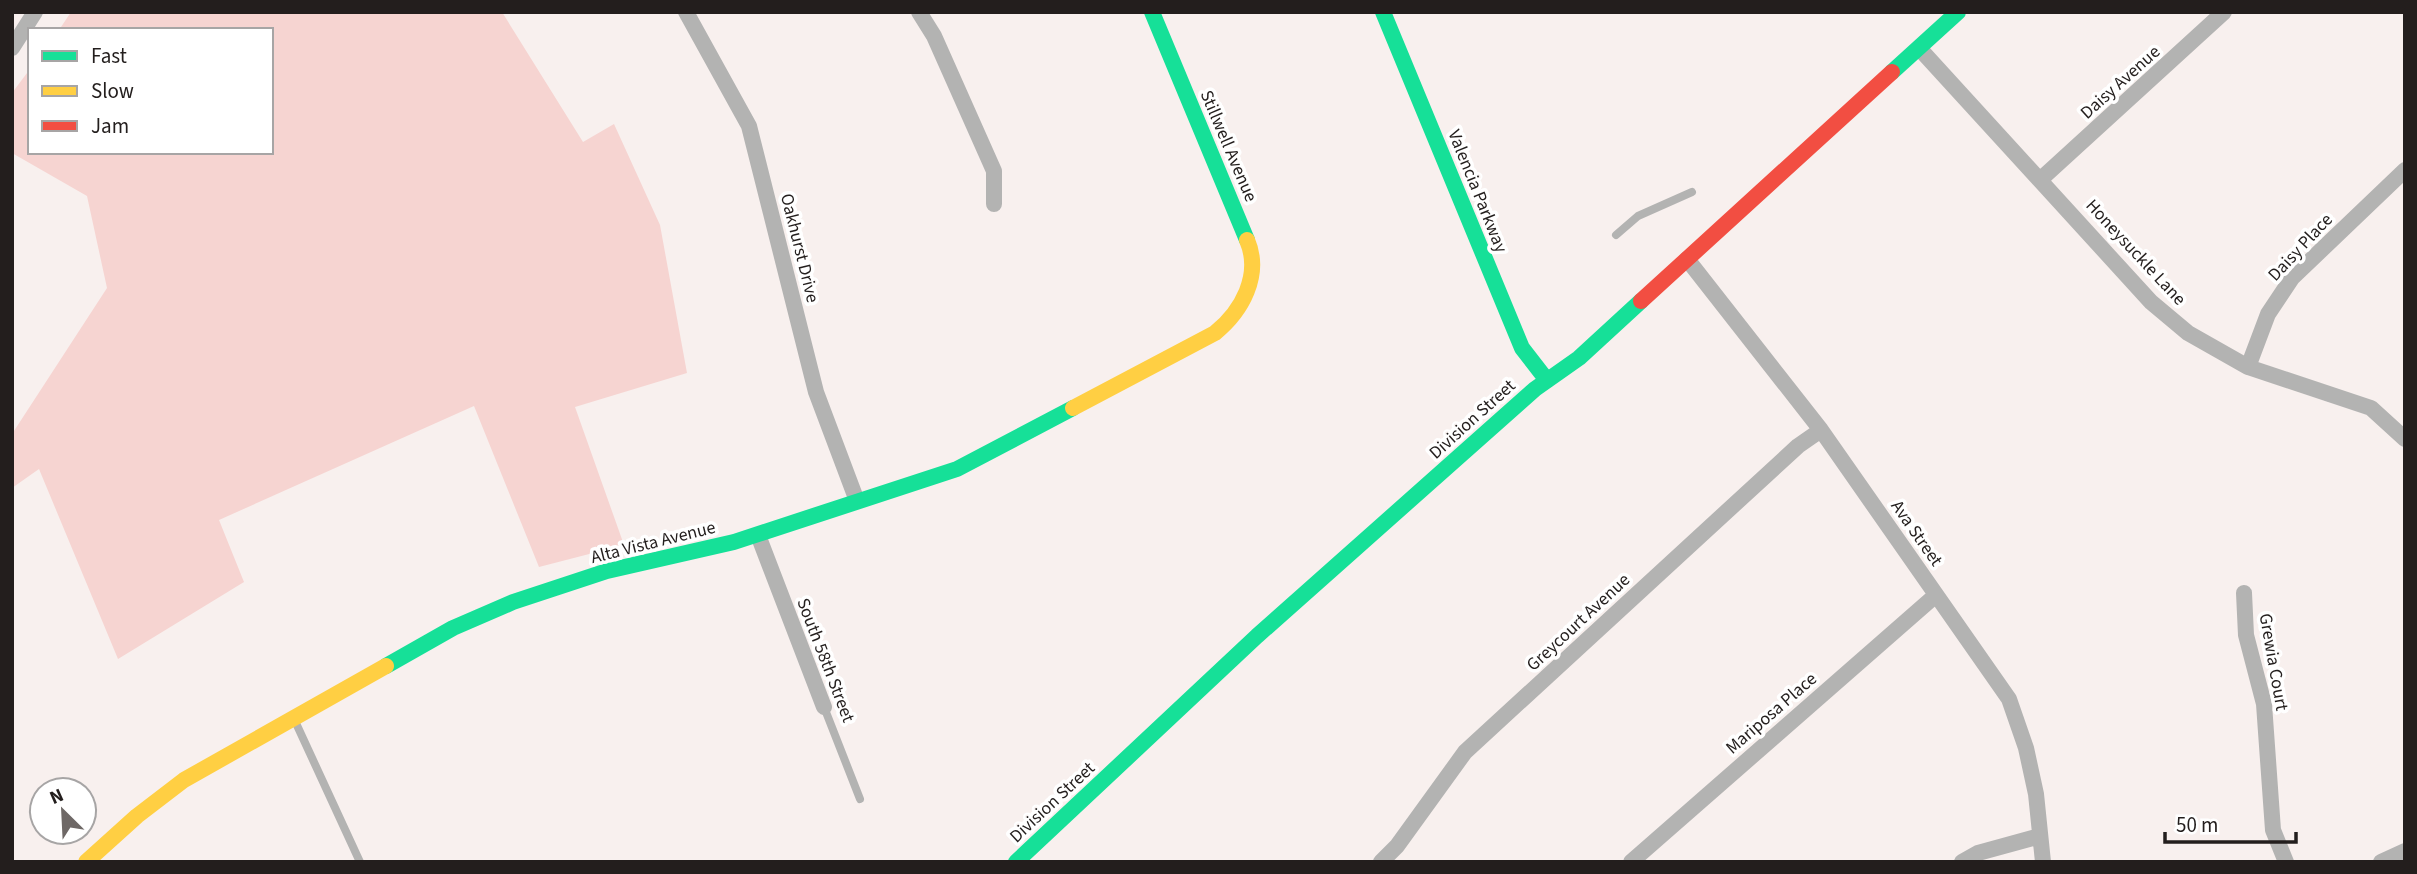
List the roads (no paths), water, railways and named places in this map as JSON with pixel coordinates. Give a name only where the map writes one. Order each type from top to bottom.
[{"type":"main road","name":"Stillwell Avenue","points":[[1152,12],[1249,245],[1252,270],[1246,299]]},
{"type":"main road","name":"Valencia Parkway","points":[[1383,12],[1522,348],[1546,379]]},
{"type":"main road","name":"Division Street","points":[[1016,862],[1257,636],[1546,379],[1579,358],[1958,12]]},
{"type":"main road","name":"Alta Vista Avenue","points":[[86,862],[137,816],[184,780],[453,628],[513,602],[607,571],[758,535],[957,469],[1216,333],[1230,322],[1246,299]]},
{"type":"street","points":[[12,48],[35,12]]},
{"type":"street","name":"Oakhurst Drive","points":[[686,12],[749,126],[816,392],[858,501]]},
{"type":"street","points":[[919,12],[934,36],[994,172],[994,204]]},
{"type":"street","name":"Daisy Avenue","points":[[2041,179],[2224,12]]},
{"type":"street","name":"Honeysuckle Lane","points":[[1919,48],[2151,302],[2188,333],[2248,367],[2371,408],[2405,439]]},
{"type":"street","name":"Daisy Place","points":[[2248,367],[2267,314],[2292,278],[2405,170]]},
{"type":"street","name":"Ava Street","points":[[1687,260],[1821,430],[2009,699],[2026,748],[2036,794],[2043,862]]},
{"type":"street","name":"Greycourt Avenue","points":[[1381,862],[1397,846],[1465,752],[1798,446],[1821,430]]},
{"type":"street","name":"South 58th Street","points":[[758,535],[824,707]]},
{"type":"street","name":"Grewia Court","points":[[2244,593],[2246,635],[2264,704],[2273,830],[2286,862]]},
{"type":"street","name":"Mariposa Place","points":[[1631,862],[1937,595]]},
{"type":"street","points":[[1962,862],[1978,853],[2040,836]]},
{"type":"street","points":[[2381,862],[2405,851]]},
{"type":"lane","points":[[1616,235],[1638,216],[1692,192]]},
{"type":"lane","name":"South 58th Street","points":[[824,707],[860,799]]},
{"type":"lane","points":[[294,718],[360,862]]}]
